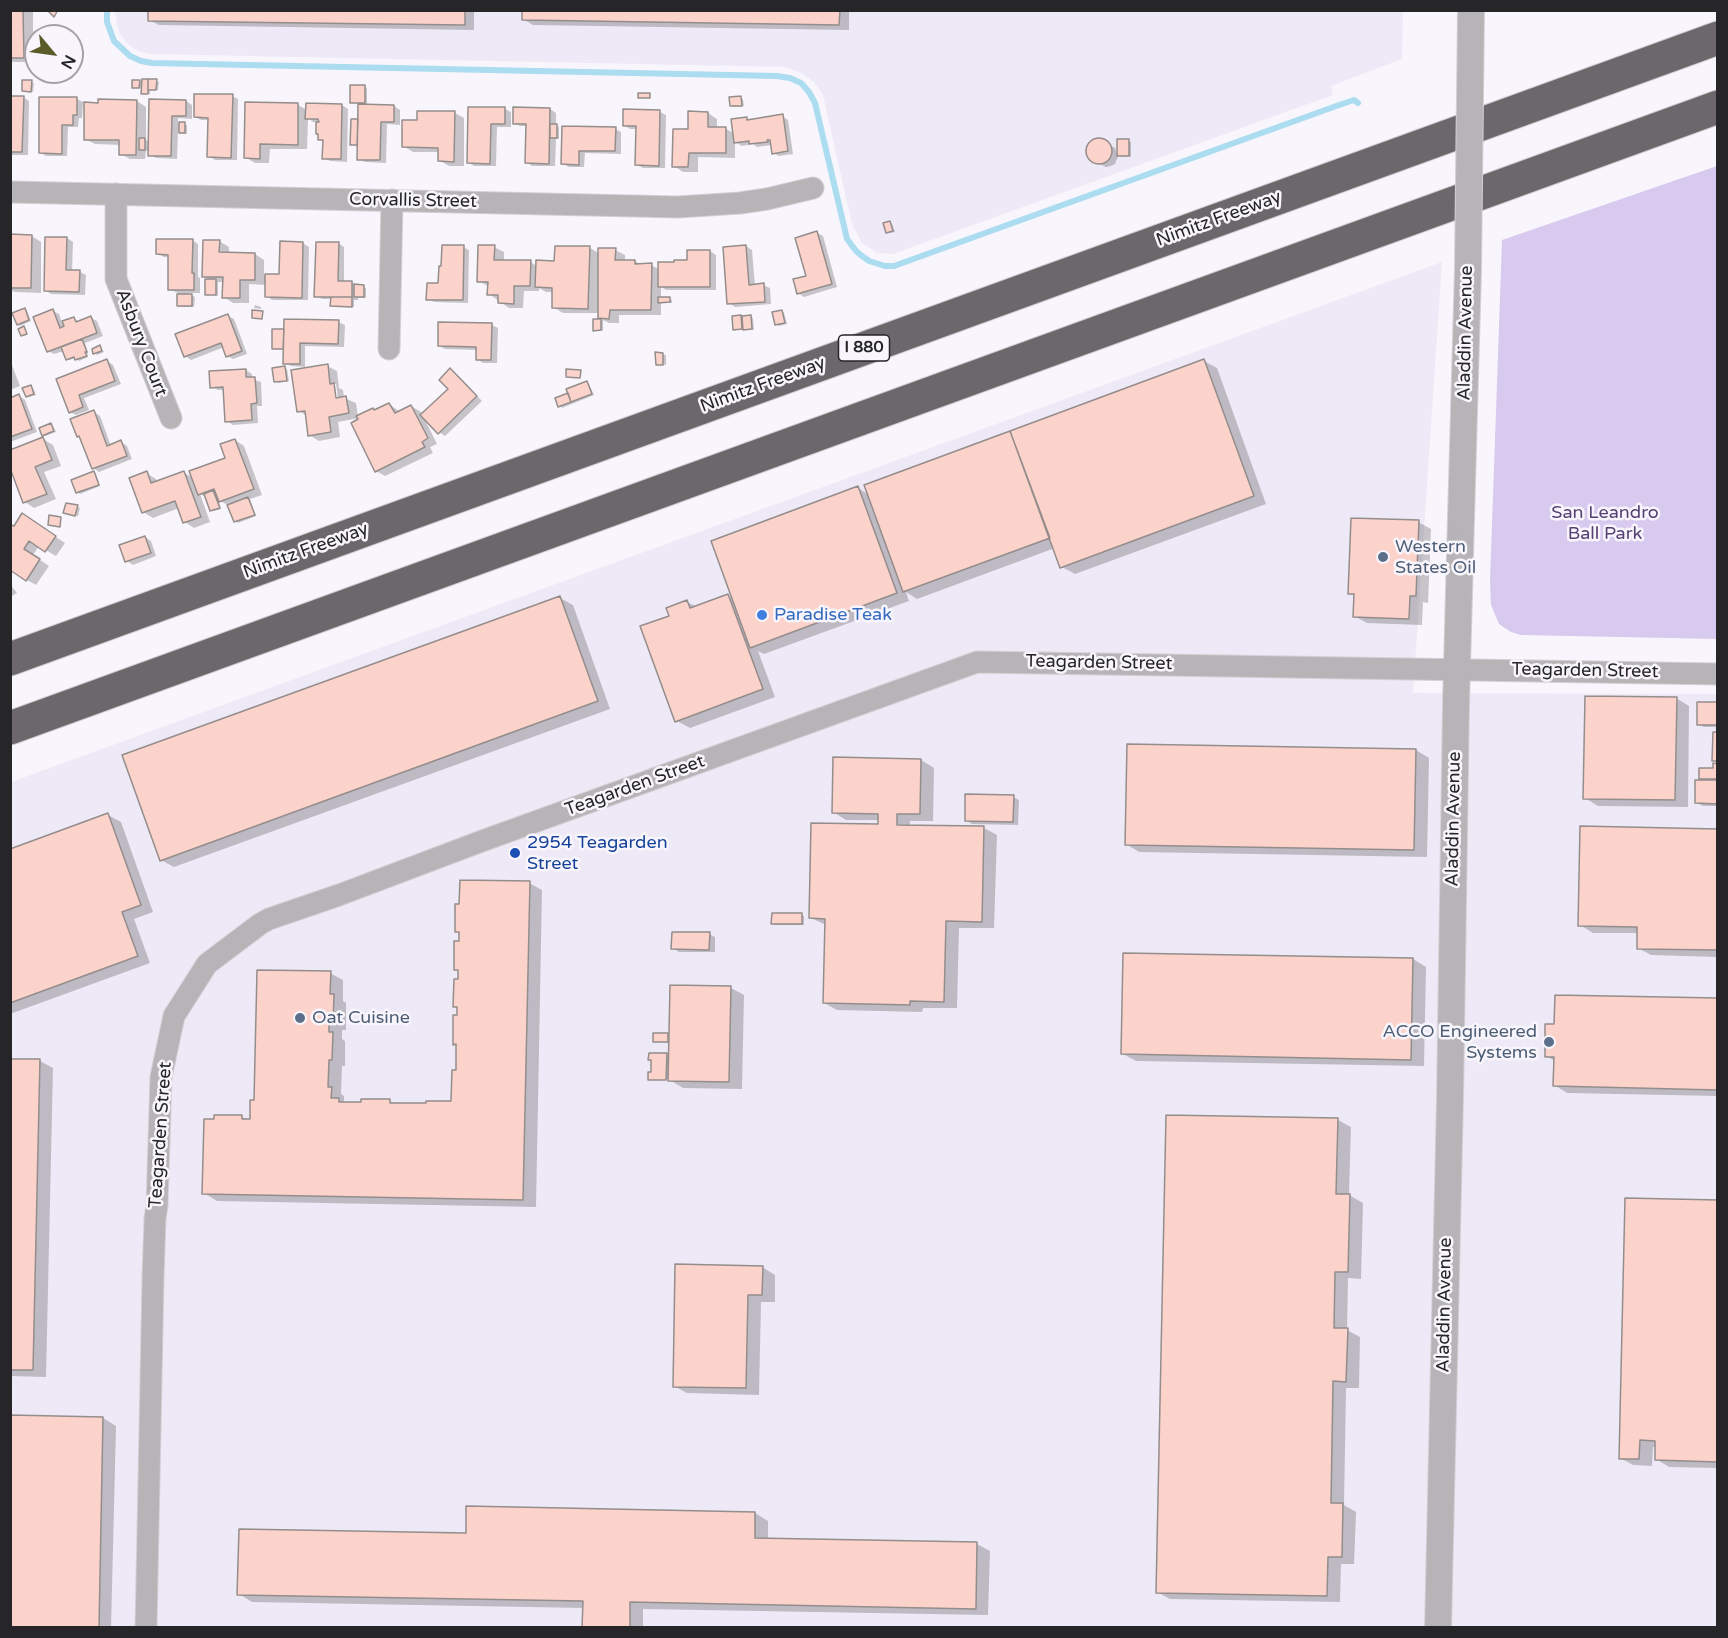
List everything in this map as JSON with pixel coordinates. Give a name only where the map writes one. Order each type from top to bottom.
[{"type":"highway","name":"Nimitz Freeway","points":[[10,659],[1718,38]]},
{"type":"highway","points":[[10,728],[1718,107]]},
{"type":"street","name":"Aladdin Avenue","points":[[1438,1628],[1472,10]]},
{"type":"street","name":"Corvallis Street","points":[[10,192],[678,207],[710,206],[767,199],[813,188]]},
{"type":"street","name":"Asbury Court","points":[[116,194],[116,279],[171,418]]},
{"type":"street","points":[[389,349],[392,200]]},
{"type":"street","name":"Teagarden Street","points":[[146,1628],[152,1301],[161,1077],[174,1016],[207,964],[260,924],[977,662],[1718,674]]},
{"type":"shaded area","points":[[115,11],[1403,11],[1402,59],[1331,86],[1333,95],[893,254],[877,253],[861,242],[852,224],[823,95],[814,82],[801,73],[785,67],[151,54],[133,48],[126,42],[120,34]]},
{"type":"shaded area","points":[[1442,262],[1413,693],[1717,694],[1717,1627],[11,1628],[11,782]]},
{"type":"green space","name":"San Leandro Ball Park","points":[[1717,166],[1717,639],[1521,635],[1511,632],[1499,624],[1491,605],[1490,581],[1502,240]]},
{"type":"building","points":[[10,10],[23,10],[24,58],[10,58]]},
{"type":"building","points":[[47,10],[58,10],[54,17]]},
{"type":"building","points":[[148,10],[465,10],[465,25],[148,21]]},
{"type":"building","points":[[522,10],[840,10],[839,25],[522,20]]},
{"type":"building","points":[[142,79],[148,79],[148,94],[141,94]]},
{"type":"building","points":[[148,79],[157,79],[156,90],[148,90]]},
{"type":"building","points":[[22,80],[24,84],[32,84],[31,92],[22,91]]},
{"type":"building","points":[[132,80],[140,80],[139,88],[132,88]]},
{"type":"building","points":[[350,85],[365,85],[365,103],[350,103]]},
{"type":"building","points":[[638,93],[650,93],[650,98],[638,98]]},
{"type":"building","points":[[194,94],[233,94],[231,158],[207,157],[208,118],[194,117]]},
{"type":"building","points":[[10,96],[24,96],[22,152],[10,152]]},
{"type":"building","points":[[741,96],[742,106],[730,106],[729,97]]},
{"type":"building","points":[[39,97],[77,97],[77,115],[73,115],[73,125],[62,125],[62,154],[39,153]]},
{"type":"building","points":[[98,99],[137,100],[136,155],[119,155],[119,140],[84,140],[84,102],[98,103]]},
{"type":"building","points":[[149,99],[186,100],[186,116],[172,116],[171,156],[148,156]]},
{"type":"building","points":[[245,102],[298,103],[298,145],[260,144],[260,159],[244,158]]},
{"type":"building","points":[[306,103],[342,104],[341,159],[322,159],[323,140],[318,140],[318,134],[316,134],[316,122],[319,122],[318,119],[305,119]]},
{"type":"building","points":[[358,104],[394,105],[394,122],[381,122],[380,160],[357,160]]},
{"type":"building","points":[[468,107],[505,107],[505,124],[491,124],[490,164],[467,163]]},
{"type":"building","points":[[513,107],[550,108],[549,164],[525,163],[526,124],[513,124]]},
{"type":"building","points":[[623,109],[660,110],[659,166],[635,165],[636,126],[623,126]]},
{"type":"building","points":[[417,111],[455,111],[454,162],[438,161],[438,148],[402,147],[402,120],[417,120]]},
{"type":"building","points":[[688,111],[708,112],[708,127],[726,127],[726,153],[689,153],[688,167],[672,167],[673,129],[688,129]]},
{"type":"building","points":[[783,114],[788,151],[772,154],[770,140],[749,144],[749,141],[734,143],[731,119],[747,117],[747,120]]},
{"type":"building","points":[[351,119],[358,119],[357,145],[350,145]]},
{"type":"building","points":[[179,122],[185,122],[185,133],[179,133]]},
{"type":"building","points":[[550,124],[557,124],[557,138],[550,138]]},
{"type":"building","points":[[562,126],[616,127],[615,151],[579,151],[579,165],[561,164]]},
{"type":"building","points":[[139,138],[145,138],[145,150],[139,150]]},
{"type":"building","points":[[1099,138],[1108,142],[1112,151],[1108,160],[1099,164],[1090,160],[1086,151],[1090,142]]},
{"type":"building","points":[[1117,139],[1129,139],[1129,156],[1117,156]]},
{"type":"building","points":[[890,221],[893,231],[886,233],[883,223]]},
{"type":"building","points":[[817,231],[832,284],[797,294],[793,279],[806,276],[795,238]]},
{"type":"building","points":[[10,234],[32,235],[31,288],[10,288]]},
{"type":"building","points":[[45,237],[67,237],[66,270],[80,270],[79,292],[44,291]]},
{"type":"building","points":[[156,239],[193,239],[194,290],[168,290],[168,255],[156,254]]},
{"type":"building","points":[[203,240],[220,240],[219,252],[255,253],[255,280],[240,280],[240,298],[222,298],[223,277],[202,277]]},
{"type":"building","points":[[280,241],[303,242],[302,298],[265,297],[265,274],[279,274]]},
{"type":"building","points":[[316,242],[339,242],[338,281],[352,281],[352,297],[314,297]]},
{"type":"building","points":[[442,245],[464,245],[463,300],[426,300],[427,283],[438,283]]},
{"type":"building","points":[[478,245],[495,245],[494,260],[531,260],[530,286],[514,286],[514,304],[498,303],[498,295],[487,295],[488,282],[477,282]]},
{"type":"building","points":[[746,245],[749,285],[764,283],[765,302],[727,304],[723,247]]},
{"type":"building","points":[[555,246],[590,246],[588,309],[552,308],[552,288],[535,287],[536,260],[554,261]]},
{"type":"building","points":[[598,248],[616,248],[615,260],[635,260],[635,264],[652,263],[651,310],[610,310],[609,319],[598,318]]},
{"type":"building","points":[[687,250],[710,250],[710,287],[658,287],[658,262],[687,260]]},
{"type":"building","points":[[205,279],[216,279],[216,295],[205,295]]},
{"type":"building","points":[[354,284],[364,285],[364,297],[354,297]]},
{"type":"building","points":[[177,294],[192,294],[192,306],[177,306]]},
{"type":"building","points":[[331,297],[352,297],[352,307],[330,306]]},
{"type":"building","points":[[658,297],[670,297],[670,302],[658,303]]},
{"type":"building","points":[[25,308],[29,320],[17,325],[12,313]]},
{"type":"building","points":[[53,309],[60,328],[64,326],[62,321],[74,317],[76,322],[91,316],[97,333],[47,352],[33,317]]},
{"type":"building","points":[[252,310],[263,311],[262,319],[252,318]]},
{"type":"building","points":[[782,310],[785,323],[775,325],[772,312]]},
{"type":"building","points":[[228,314],[242,351],[226,357],[221,343],[184,357],[175,334]]},
{"type":"building","points":[[741,315],[742,329],[733,330],[732,316]]},
{"type":"building","points":[[751,315],[752,329],[743,330],[742,316]]},
{"type":"building","points":[[284,319],[339,320],[338,344],[300,343],[300,364],[283,364]]},
{"type":"building","points":[[593,319],[601,319],[601,330],[593,331]]},
{"type":"building","points":[[438,322],[492,323],[491,360],[476,360],[476,347],[438,346]]},
{"type":"building","points":[[24,326],[27,334],[21,336],[18,329]]},
{"type":"building","points":[[272,329],[284,329],[283,349],[272,349]]},
{"type":"building","points":[[82,339],[87,356],[66,360],[61,347]]},
{"type":"building","points":[[100,345],[102,351],[93,354],[92,349]]},
{"type":"building","points":[[655,352],[663,353],[663,365],[656,365]]},
{"type":"building","points":[[107,359],[115,381],[79,395],[83,407],[69,413],[56,379]]},
{"type":"building","points":[[1204,359],[1254,496],[1060,568],[1010,431]]},
{"type":"building","points":[[328,364],[330,384],[334,383],[336,398],[346,396],[349,413],[329,417],[331,432],[308,436],[305,411],[297,412],[291,370]]},
{"type":"building","points":[[285,366],[287,381],[274,382],[272,368]]},
{"type":"building","points":[[450,368],[477,396],[438,434],[420,415],[448,389],[439,380]]},
{"type":"building","points":[[246,369],[246,377],[255,377],[257,403],[251,404],[252,420],[225,422],[223,387],[210,388],[209,371]]},
{"type":"building","points":[[566,369],[581,370],[580,378],[566,377]]},
{"type":"building","points":[[587,381],[592,394],[571,402],[566,389]]},
{"type":"building","points":[[31,385],[34,394],[26,397],[22,388]]},
{"type":"building","points":[[568,393],[571,402],[558,407],[555,398]]},
{"type":"building","points":[[19,394],[32,429],[10,437],[10,398]]},
{"type":"building","points":[[389,403],[395,413],[411,405],[428,438],[422,442],[425,447],[375,472],[351,423],[358,419],[356,416]]},
{"type":"building","points":[[94,410],[107,446],[121,440],[127,456],[92,469],[70,419]]},
{"type":"building","points":[[51,423],[54,431],[42,436],[39,428]]},
{"type":"building","points":[[1010,431],[1050,538],[903,592],[864,485]]},
{"type":"building","points":[[43,437],[52,460],[35,467],[47,494],[23,503],[10,468],[10,450]]},
{"type":"building","points":[[235,439],[254,489],[219,502],[214,489],[198,495],[189,471],[225,458],[220,444]]},
{"type":"building","points":[[94,471],[99,485],[76,493],[71,480]]},
{"type":"building","points":[[147,471],[151,483],[184,471],[201,517],[183,523],[175,501],[142,513],[129,478]]},
{"type":"building","points":[[858,486],[897,593],[750,648],[711,541]]},
{"type":"building","points":[[213,490],[220,508],[210,511],[204,494]]},
{"type":"building","points":[[248,497],[255,515],[234,522],[227,505]]},
{"type":"building","points":[[66,503],[78,505],[75,516],[63,513]]},
{"type":"building","points":[[22,513],[56,536],[45,552],[29,541],[24,549],[40,559],[26,581],[10,570],[10,526],[14,526]]},
{"type":"building","points":[[49,515],[61,517],[60,527],[48,525]]},
{"type":"building","name":"Western States Oil","points":[[1351,518],[1419,520],[1416,596],[1410,596],[1409,619],[1353,617],[1354,594],[1348,594]]},
{"type":"building","points":[[145,536],[151,553],[125,562],[119,545]]},
{"type":"building","points":[[728,594],[763,689],[675,722],[640,626],[669,616],[666,608],[687,600],[690,608]]},
{"type":"building","points":[[560,596],[598,701],[160,861],[122,755]]},
{"type":"building","points":[[1585,696],[1677,697],[1675,800],[1583,799]]},
{"type":"building","points":[[1697,702],[1718,702],[1718,725],[1697,725]]},
{"type":"building","points":[[1713,732],[1718,732],[1718,761],[1712,761]]},
{"type":"building","points":[[1127,744],[1416,749],[1414,850],[1125,845]]},
{"type":"building","points":[[833,757],[921,759],[920,814],[897,814],[897,825],[984,826],[982,922],[946,921],[944,1002],[910,1001],[910,1005],[823,1003],[825,919],[809,918],[811,823],[878,824],[878,814],[832,813]]},
{"type":"building","points":[[1713,763],[1718,764],[1718,779],[1699,779],[1699,768],[1713,768]]},
{"type":"building","points":[[1695,780],[1718,780],[1718,804],[1695,803]]},
{"type":"building","points":[[965,794],[1014,795],[1013,822],[965,821]]},
{"type":"building","points":[[108,813],[141,905],[122,912],[138,956],[10,1003],[10,849]]},
{"type":"building","points":[[1580,826],[1718,829],[1718,950],[1637,949],[1637,927],[1578,926]]},
{"type":"building","points":[[460,880],[530,881],[523,1200],[202,1194],[204,1119],[214,1119],[214,1115],[242,1115],[242,1119],[250,1119],[250,1100],[254,1100],[257,970],[331,971],[330,994],[334,994],[333,1023],[329,1023],[329,1032],[333,1032],[328,1087],[332,1087],[331,1098],[339,1098],[339,1102],[361,1102],[361,1099],[390,1099],[390,1103],[451,1101],[452,1070],[456,1070],[456,1044],[453,1045],[453,1015],[457,1015],[457,1007],[453,1007],[454,979],[458,979],[458,970],[454,970],[454,941],[459,941],[459,932],[455,932],[455,904],[459,904]]},
{"type":"building","points":[[772,913],[802,913],[802,924],[771,924]]},
{"type":"building","points":[[672,932],[710,932],[709,950],[671,949]]},
{"type":"building","points":[[1123,953],[1413,958],[1411,1060],[1121,1054]]},
{"type":"building","points":[[670,985],[731,986],[729,1082],[668,1081]]},
{"type":"building","points":[[1555,995],[1718,998],[1718,1090],[1553,1086],[1554,1057],[1545,1057],[1545,1024],[1554,1024]]},
{"type":"building","points":[[653,1033],[668,1033],[668,1042],[653,1042]]},
{"type":"building","points":[[649,1053],[667,1053],[666,1080],[648,1080],[648,1072],[651,1072]]},
{"type":"building","points":[[10,1059],[40,1059],[33,1370],[10,1370]]},
{"type":"building","points":[[1166,1115],[1338,1118],[1336,1194],[1350,1194],[1348,1272],[1335,1272],[1334,1328],[1348,1328],[1346,1382],[1333,1381],[1331,1503],[1343,1503],[1342,1557],[1328,1557],[1327,1596],[1156,1593]]},
{"type":"building","points":[[1625,1198],[1718,1200],[1718,1462],[1655,1460],[1655,1441],[1640,1440],[1639,1459],[1619,1459]]},
{"type":"building","points":[[675,1264],[763,1266],[762,1295],[748,1295],[746,1388],[673,1387]]},
{"type":"building","points":[[10,1415],[103,1417],[99,1628],[10,1628]]},
{"type":"building","points":[[466,1506],[755,1512],[755,1538],[977,1542],[976,1609],[630,1602],[630,1628],[582,1628],[583,1601],[237,1595],[239,1529],[466,1533]]},
{"type":"waterway","points":[[107,10],[107,22],[114,41],[130,56],[152,63],[790,78],[801,83],[815,103],[847,239],[856,251],[869,261],[885,266],[894,266],[1339,105],[1354,100],[1358,103]]},
{"type":"place","name":"Western States Oil","points":[[1383,557]]},
{"type":"place","name":"Paradise Teak","points":[[762,615]]},
{"type":"place","name":"2954 Teagarden Street","points":[[515,853]]},
{"type":"place","name":"Oat Cuisine","points":[[300,1018]]},
{"type":"place","name":"ACCO Engineered Systems","points":[[1549,1042]]}]
